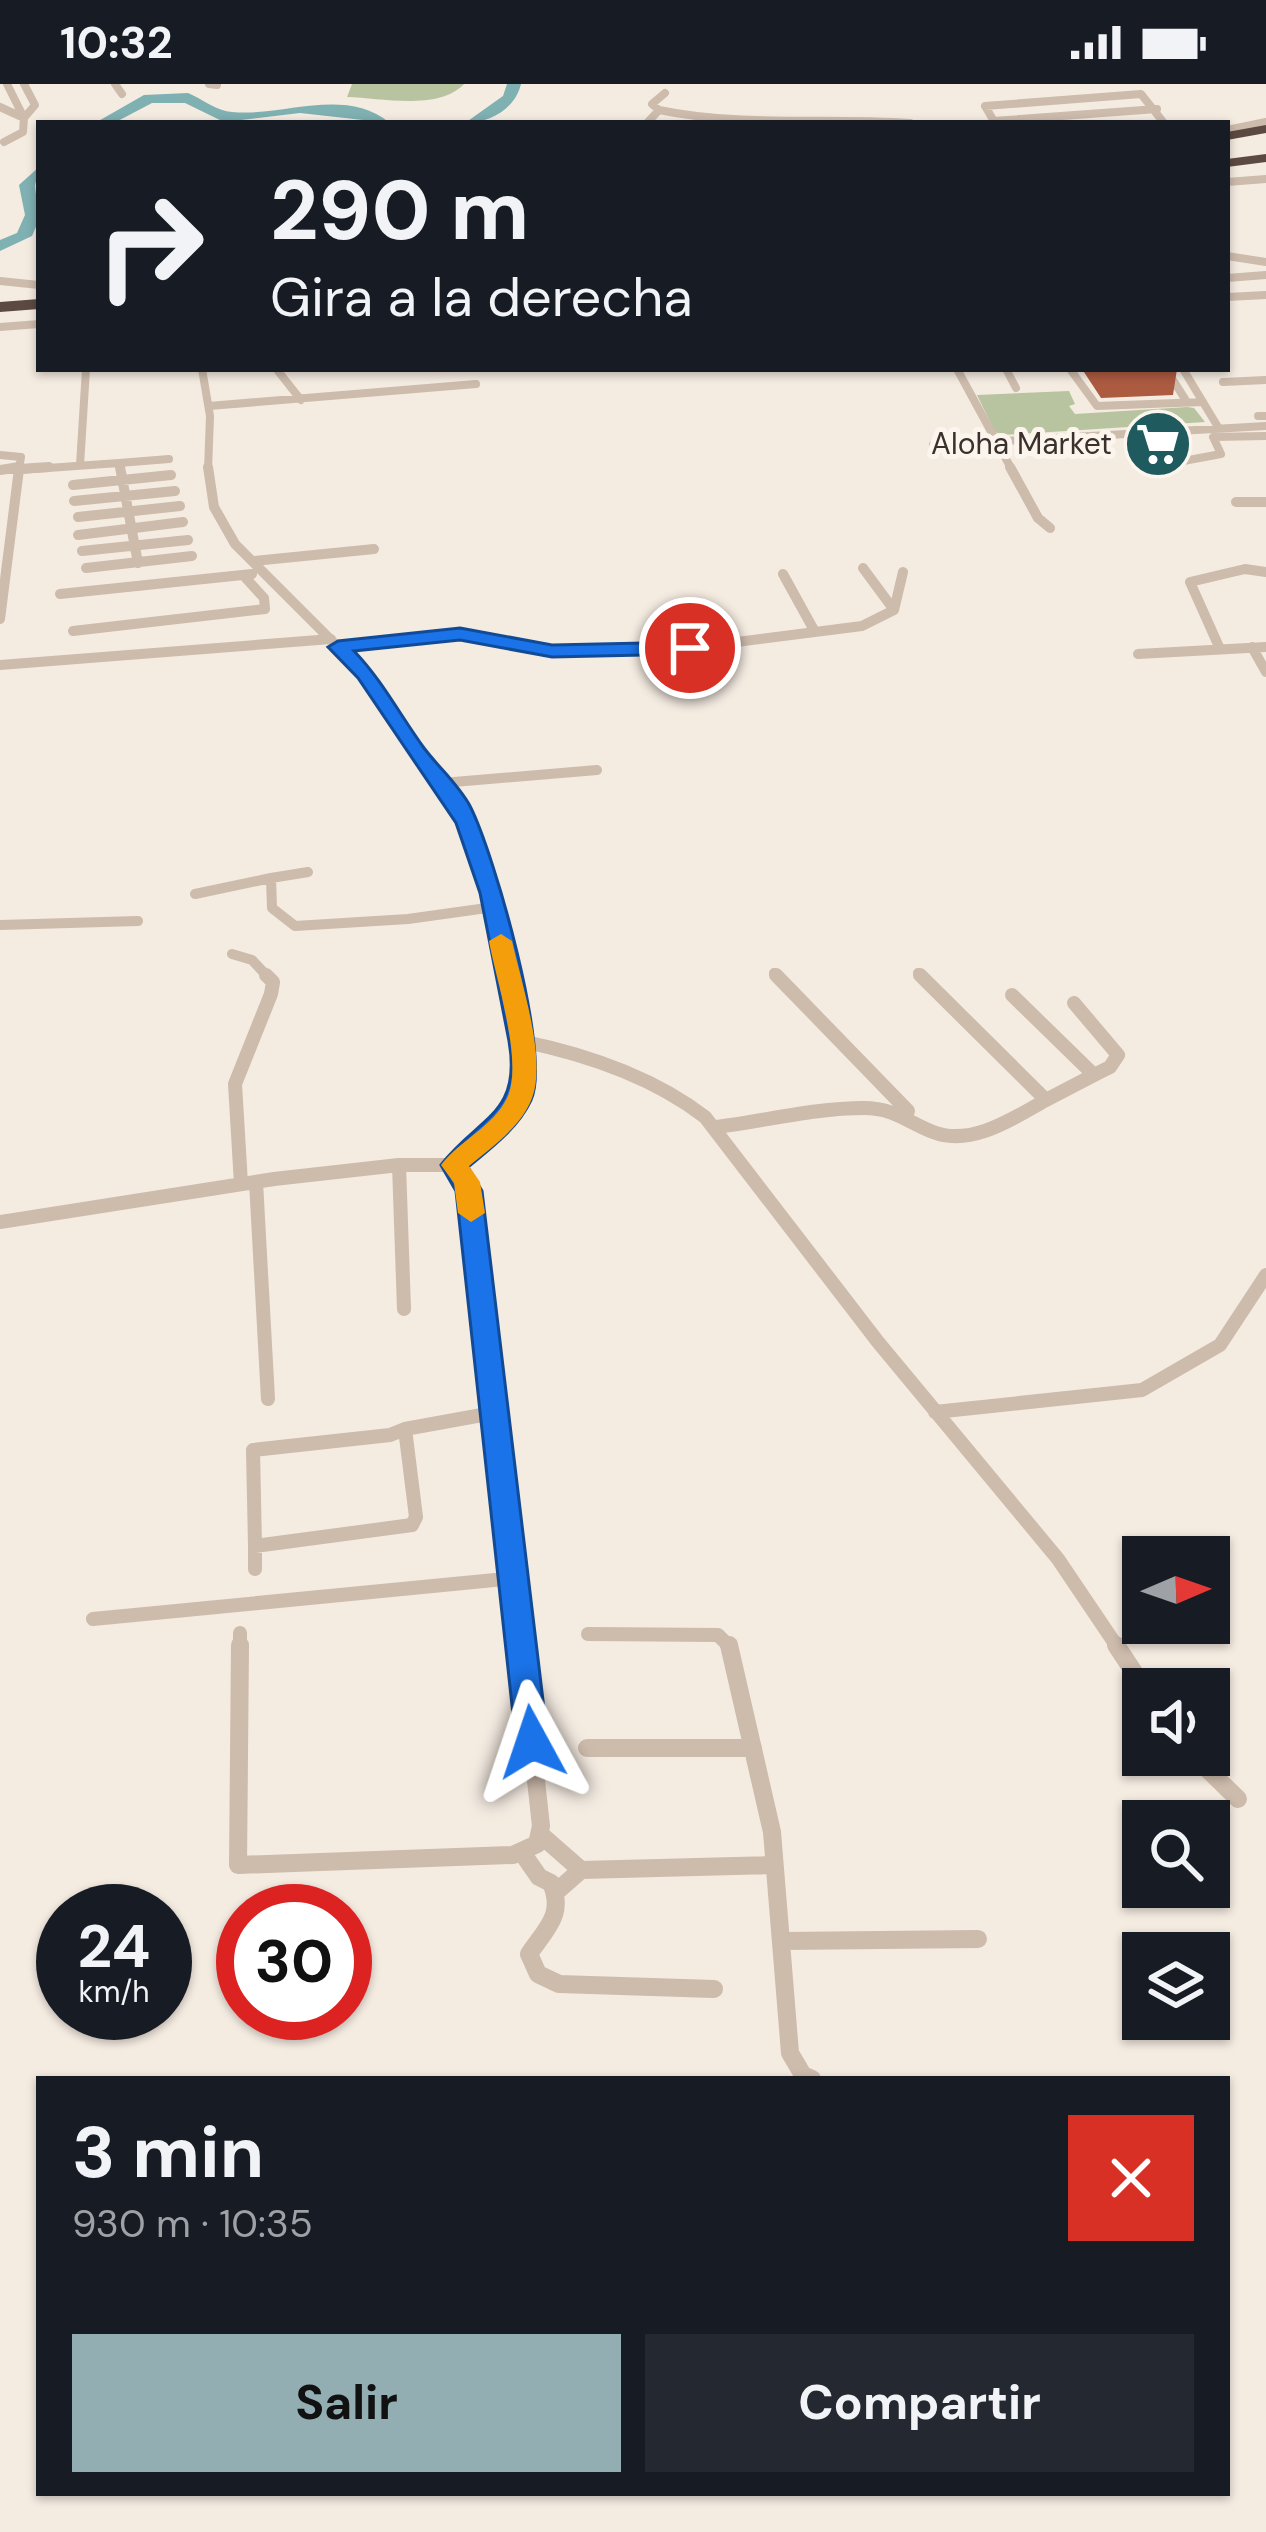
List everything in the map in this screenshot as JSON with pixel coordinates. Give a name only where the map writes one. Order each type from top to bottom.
[{"type":"highway","points":[[1230,132],[1266,125]]},
{"type":"highway","points":[[1230,159],[1266,154]]},
{"type":"highway","points":[[1230,179],[1266,176]]},
{"type":"highway","points":[[0,310],[36,307]]},
{"type":"street","points":[[4,142],[23,131],[24,118],[7,84]]},
{"type":"street","points":[[24,84],[35,105],[24,118]]},
{"type":"street","points":[[115,84],[122,94]]},
{"type":"street","points":[[665,93],[652,104],[675,120]]},
{"type":"street","points":[[1142,96],[1171,120]]},
{"type":"street","points":[[993,120],[985,106],[1142,96],[1153,98],[1162,120]]},
{"type":"street","points":[[0,107],[24,118]]},
{"type":"street","points":[[1019,120],[1157,109]]},
{"type":"street","points":[[650,120],[659,110]]},
{"type":"street","points":[[760,120],[870,120]]},
{"type":"street","points":[[1230,256],[1266,262]]},
{"type":"street","points":[[1230,278],[1266,275]]},
{"type":"street","points":[[0,281],[36,284]]},
{"type":"street","points":[[1230,297],[1266,295]]},
{"type":"street","points":[[0,330],[36,327]]},
{"type":"street","points":[[80,465],[86,372]]},
{"type":"street","points":[[0,1225],[248,1183],[399,1165],[454,1165],[494,1132],[520,1098],[525,1065],[521,1041],[494,907],[467,823],[365,674],[235,544],[212,506],[204,471],[210,409],[201,385],[202,372]]},
{"type":"street","points":[[279,372],[301,400]]},
{"type":"street","points":[[442,372],[444,385]]},
{"type":"street","points":[[960,372],[1038,518],[1050,528]]},
{"type":"street","points":[[1008,372],[1016,388]]},
{"type":"street","points":[[1072,372],[1097,406],[1203,402]]},
{"type":"street","points":[[1168,372],[1185,399]]},
{"type":"street","points":[[1185,372],[1218,428]]},
{"type":"street","points":[[1223,382],[1266,380]]},
{"type":"street","points":[[210,409],[476,384]]},
{"type":"street","points":[[933,445],[1266,426]]},
{"type":"street","points":[[1195,429],[1213,456]]},
{"type":"street","points":[[1178,430],[1195,458]]},
{"type":"street","points":[[1151,466],[1221,454],[1213,437],[1266,436]]},
{"type":"street","points":[[0,455],[21,454],[14,501],[6,518],[0,618]]},
{"type":"street","points":[[0,470],[169,459]]},
{"type":"street","points":[[119,464],[138,563]]},
{"type":"street","points":[[74,485],[172,475]]},
{"type":"street","points":[[0,486],[16,485]]},
{"type":"street","points":[[74,501],[176,490]]},
{"type":"street","points":[[0,502],[14,501]]},
{"type":"street","points":[[1236,502],[1266,502]]},
{"type":"street","points":[[78,517],[179,506]]},
{"type":"street","points":[[78,535],[183,522]]},
{"type":"street","points":[[82,551],[188,539]]},
{"type":"street","points":[[253,562],[374,549]]},
{"type":"street","points":[[86,568],[192,556]]},
{"type":"street","points":[[863,568],[894,610]]},
{"type":"street","points":[[1220,649],[1190,582],[1245,569],[1266,572]]},
{"type":"street","points":[[60,594],[263,572]]},
{"type":"street","points":[[0,665],[460,634],[552,651],[690,648],[874,623],[894,610],[903,572]]},
{"type":"street","points":[[783,574],[815,632]]},
{"type":"street","points":[[73,632],[265,609],[264,598],[243,575]]},
{"type":"street","points":[[1138,654],[1266,646]]},
{"type":"street","points":[[1252,647],[1266,672]]},
{"type":"street","points":[[442,783],[597,770]]},
{"type":"street","points":[[195,894],[308,872]]},
{"type":"street","points":[[271,878],[272,908],[296,926],[408,919],[494,907]]},
{"type":"street","points":[[0,925],[138,921]]},
{"type":"street","points":[[232,954],[252,960],[273,982],[267,1008],[238,1074],[268,1399]]},
{"type":"street","points":[[774,973],[935,1134],[971,1133],[1110,1066],[1118,1054],[1074,1003]]},
{"type":"street","points":[[918,974],[1046,1100]]},
{"type":"street","points":[[1012,994],[1094,1075]]},
{"type":"street","points":[[521,1041],[566,1052],[677,1098],[716,1127],[935,1412],[1058,1559],[1130,1668]]},
{"type":"street","points":[[874,1108],[882,1100],[883,1084]]},
{"type":"street","points":[[716,1127],[874,1108],[911,1115]]},
{"type":"street","points":[[399,1165],[404,1309]]},
{"type":"street","points":[[454,1165],[469,1191],[541,1835],[580,1870]]},
{"type":"street","points":[[935,1412],[1142,1390],[1220,1345],[1266,1276]]},
{"type":"street","points":[[255,1569],[253,1442],[390,1435],[439,1419],[493,1413]]},
{"type":"street","points":[[255,1546],[412,1525],[416,1516],[405,1428]]},
{"type":"street","points":[[93,1619],[515,1578]]},
{"type":"street","points":[[240,1633],[238,1865],[523,1854],[541,1835]]},
{"type":"street","points":[[587,1634],[726,1638],[753,1748],[774,1865],[790,2054],[807,2076]]},
{"type":"street","points":[[586,1748],[753,1748]]},
{"type":"street","points":[[1214,1776],[1238,1799]]},
{"type":"street","points":[[523,1854],[556,1892],[556,1921],[529,1954],[540,1978],[559,1984],[714,1988]]},
{"type":"street","points":[[556,1892],[580,1870],[774,1865]]},
{"type":"street","points":[[783,1941],[978,1939]]},
{"type":"green space","points":[[352,84],[464,84],[440,98],[409,101],[347,97]]},
{"type":"green space","points":[[1069,391],[1075,404],[1069,406],[1075,414],[1187,407],[1194,408],[1205,422],[1003,435],[995,432],[977,395]]},
{"type":"waterway","points":[[477,120],[510,98],[514,84]]},
{"type":"waterway","points":[[109,120],[149,98],[188,98],[224,117],[300,108],[363,113],[376,120]]},
{"type":"waterway","points":[[0,246],[24,236],[33,215],[27,185],[36,175]]},
{"type":"slow traffic","points":[[471,1213],[467,1182],[454,1165],[494,1132],[520,1098],[525,1065],[501,941]]},
{"type":"place","name":"Aloha Market","points":[[1158,444]]},
{"type":"route","points":[[532,1742],[469,1191],[454,1165],[494,1132],[520,1098],[525,1065],[521,1041],[491,893],[467,823],[365,674],[338,647],[460,634],[552,651],[690,648]]}]
